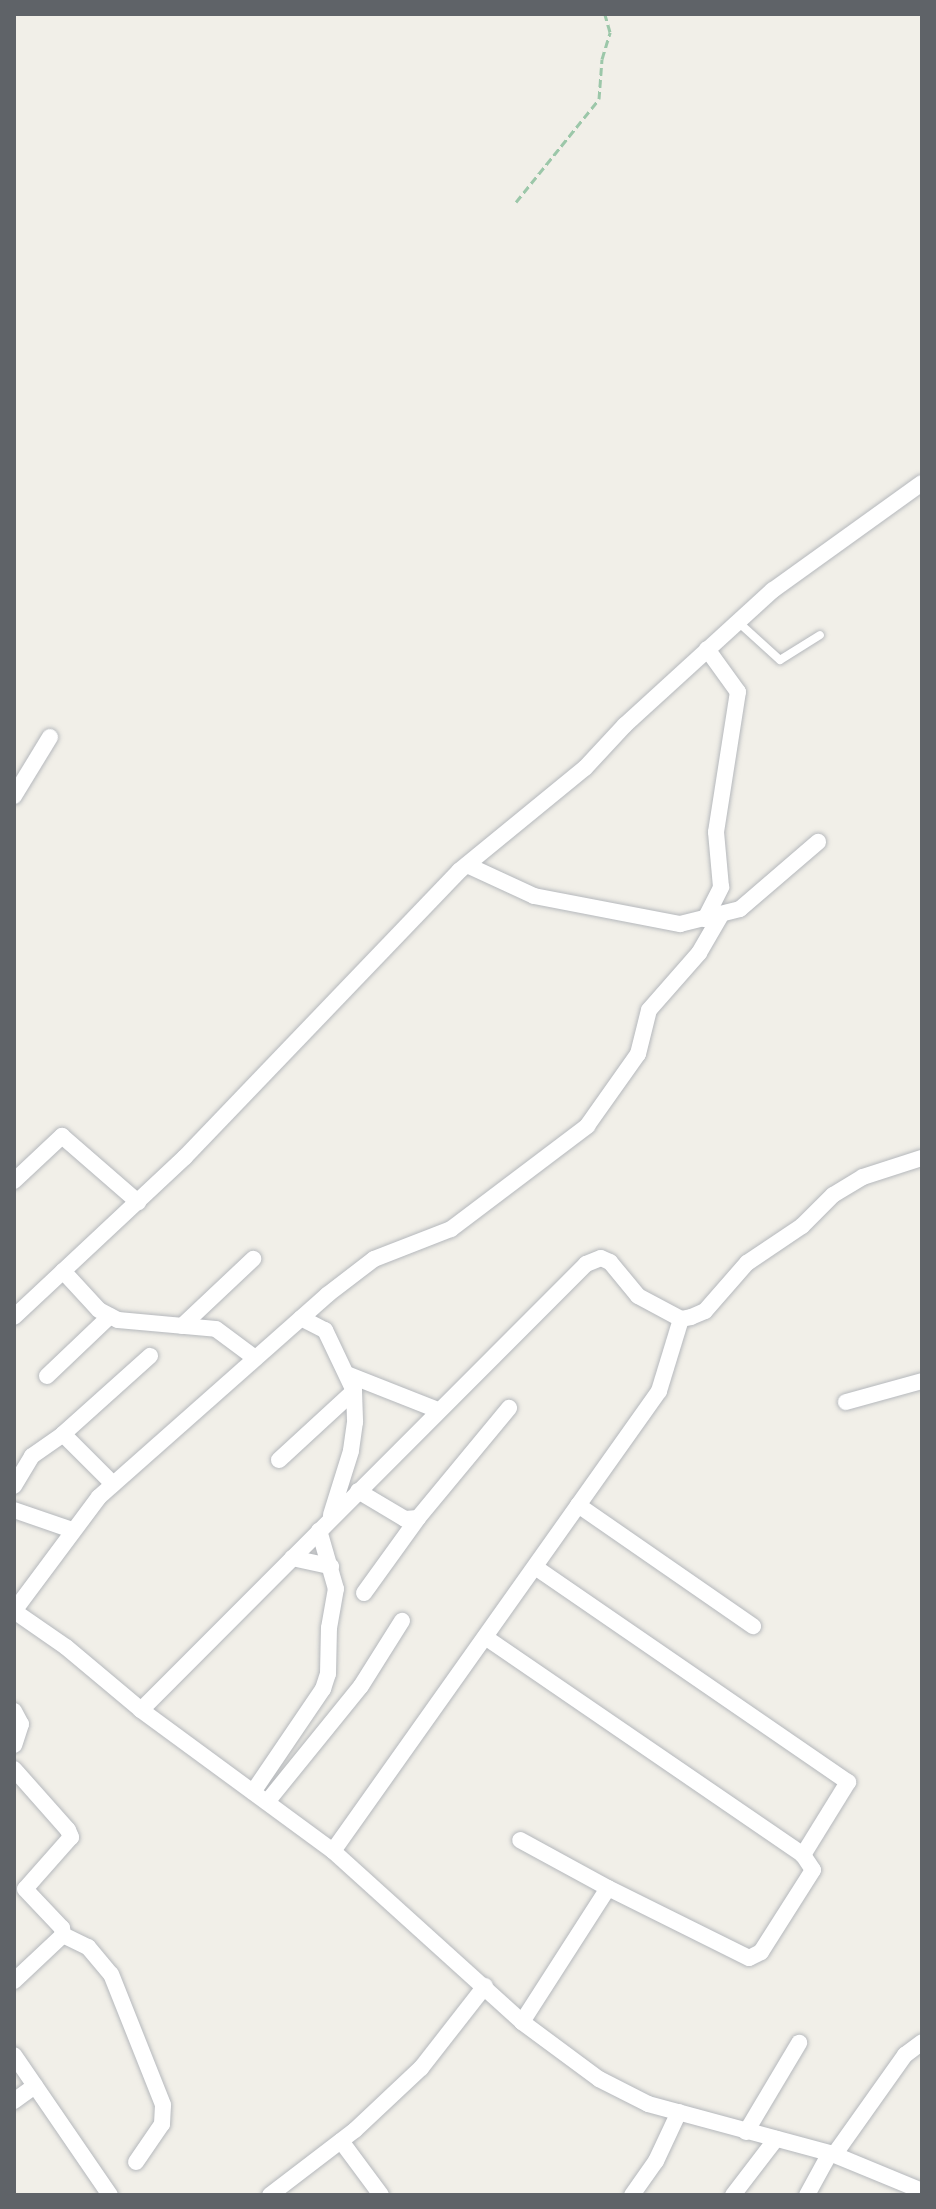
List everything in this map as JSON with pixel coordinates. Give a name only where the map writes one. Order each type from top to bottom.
[{"type":"street","points":[[14,1317],[185,1157],[467,865],[601,754],[625,725],[773,590],[922,483]]},
{"type":"street","points":[[707,649],[737,689],[738,696],[716,832],[721,887],[699,953],[649,1010],[638,1054],[587,1126],[451,1229],[374,1259],[327,1295],[113,1484],[72,1530],[14,1611],[66,1647],[141,1710],[333,1851],[522,2022],[599,2079],[648,2104],[832,2154],[922,2191]]},
{"type":"street","points":[[14,796],[50,737]]},
{"type":"street","points":[[467,865],[534,896],[670,924],[740,909],[818,842]]},
{"type":"street","points":[[14,1181],[62,1136],[138,1202]]},
{"type":"street","points":[[141,1710],[438,1410],[594,1259],[610,1262],[638,1296],[681,1319],[705,1311],[747,1263],[802,1226],[833,1195],[863,1177],[922,1158]]},
{"type":"street","points":[[182,1326],[253,1259]]},
{"type":"street","points":[[63,1271],[99,1310],[110,1316],[142,1325],[216,1329],[255,1358]]},
{"type":"street","points":[[260,1797],[323,1689],[336,1589],[331,1566],[323,1550],[325,1524],[351,1451],[355,1422],[351,1383],[325,1330],[327,1295]]},
{"type":"street","points":[[47,1376],[110,1316]]},
{"type":"street","points":[[301,1318],[325,1330]]},
{"type":"street","points":[[333,1851],[659,1391],[681,1319]]},
{"type":"street","points":[[14,1486],[32,1456],[63,1434],[150,1356]]},
{"type":"street","points":[[846,1402],[922,1381]]},
{"type":"street","points":[[351,1383],[438,1410]]},
{"type":"street","points":[[279,1460],[351,1383]]},
{"type":"street","points":[[364,1593],[418,1518],[509,1408]]},
{"type":"street","points":[[63,1434],[113,1484]]},
{"type":"street","points":[[358,1491],[405,1519],[418,1518]]},
{"type":"street","points":[[578,1505],[753,1626]]},
{"type":"street","points":[[14,1510],[72,1530]]},
{"type":"street","points":[[292,1558],[331,1566]]},
{"type":"street","points":[[535,1567],[848,1782],[803,1855]]},
{"type":"street","points":[[260,1797],[361,1686],[402,1621]]},
{"type":"street","points":[[485,1637],[803,1855],[813,1870],[754,1958],[608,1888],[520,1840]]},
{"type":"street","points":[[14,1711],[21,1724],[14,1745]]},
{"type":"street","points":[[14,1769],[71,1837],[25,1889],[62,1928],[63,1935]]},
{"type":"street","points":[[522,2022],[608,1888]]},
{"type":"street","points":[[14,1981],[63,1935]]},
{"type":"street","points":[[63,1935],[88,1947],[111,1974],[162,2102],[162,2124],[136,2162]]},
{"type":"street","points":[[270,2195],[341,2141],[421,2068],[485,1986]]},
{"type":"street","points":[[807,2195],[820,2171],[905,2055],[922,2042]]},
{"type":"street","points":[[746,2132],[799,2043]]},
{"type":"street","points":[[14,2055],[110,2195]]},
{"type":"street","points":[[14,2101],[35,2086]]},
{"type":"street","points":[[632,2195],[656,2161],[679,2112]]},
{"type":"street","points":[[733,2195],[776,2139]]},
{"type":"street","points":[[341,2141],[381,2195]]},
{"type":"street","points":[[820,2171],[824,2195]]},
{"type":"lane","points":[[737,621],[780,660],[820,635]]},
{"type":"path","points":[[516,202],[599,99],[602,59],[610,32],[605,14]]}]
